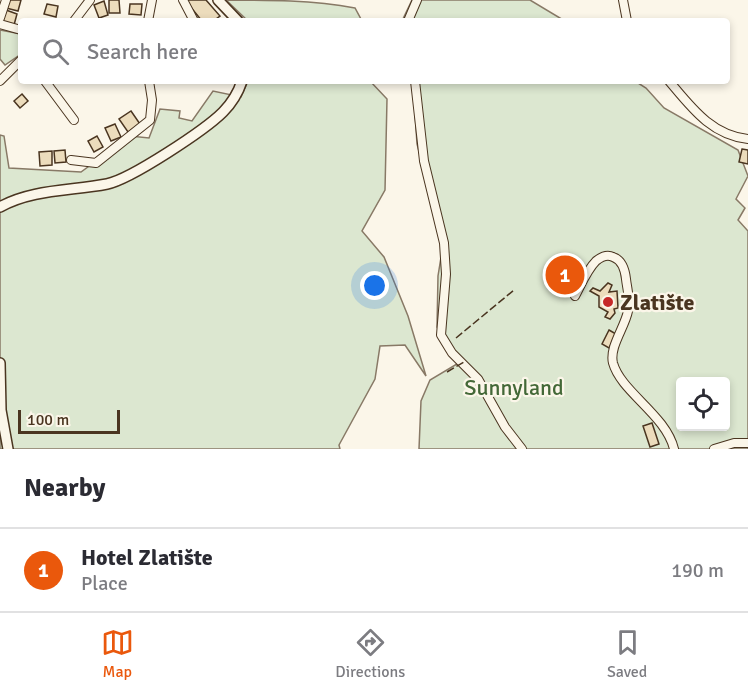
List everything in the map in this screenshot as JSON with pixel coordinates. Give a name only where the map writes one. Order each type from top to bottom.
[{"type":"main road","points":[[218,0],[235,18]]},
{"type":"main road","points":[[0,207],[25,196],[106,184],[125,177],[222,113],[234,98],[241,84]]},
{"type":"main road","points":[[0,363],[1,410],[8,449]]},
{"type":"street","points":[[0,18],[6,0]]},
{"type":"street","points":[[76,18],[90,0]]},
{"type":"street","points":[[149,18],[152,0]]},
{"type":"street","points":[[183,0],[192,18]]},
{"type":"street","points":[[409,18],[417,0]]},
{"type":"street","points":[[623,0],[626,18]]},
{"type":"street","points":[[0,24],[18,29]]},
{"type":"street","points":[[0,81],[18,63]]},
{"type":"street","points":[[47,84],[74,120]]},
{"type":"street","points":[[71,160],[96,162],[150,120],[152,100],[149,84]]},
{"type":"street","points":[[415,84],[424,161],[444,243],[446,274],[441,334],[452,353],[478,379],[505,427],[522,449]]},
{"type":"street","points":[[671,84],[694,113],[706,122],[748,139]]},
{"type":"street","points":[[575,296],[593,265],[601,257],[611,256],[620,261],[625,274],[629,308],[622,333],[612,352],[614,365],[653,413],[672,441],[674,449]]},
{"type":"street","points":[[714,449],[734,442],[748,443]]},
{"type":"green space","points":[[226,0],[290,1],[339,5],[355,8],[360,18],[245,18]]},
{"type":"green space","points":[[412,0],[530,0],[560,18],[403,18]]},
{"type":"green space","points":[[0,30],[18,33],[18,56],[5,65],[0,59]]},
{"type":"green space","points":[[247,84],[373,84],[387,99],[385,190],[362,231],[384,257],[408,316],[426,376],[405,345],[380,346],[375,379],[339,445],[340,449],[0,449],[0,135],[4,136],[9,168],[81,172],[130,136],[149,138],[160,109],[180,111],[179,118],[192,121],[213,91],[241,97]]},
{"type":"green space","name":"Sunnyland","points":[[413,84],[640,84],[664,108],[738,150],[748,176],[736,199],[745,208],[738,220],[748,231],[748,449],[419,449],[421,401],[430,380],[457,364],[437,327],[438,276],[443,245],[417,144]]},
{"type":"building","points":[[8,0],[21,0],[18,11],[6,8]]},
{"type":"building","points":[[109,0],[119,0],[120,13],[109,13]]},
{"type":"building","points":[[185,0],[206,0],[220,16],[200,18]]},
{"type":"building","points":[[104,1],[108,15],[99,18],[94,5]]},
{"type":"building","points":[[47,4],[58,6],[56,17],[44,14]]},
{"type":"building","points":[[130,4],[142,4],[141,15],[129,14]]},
{"type":"building","points":[[6,10],[17,14],[14,25],[2,22]]},
{"type":"building","points":[[22,94],[28,101],[20,108],[14,101]]},
{"type":"building","points":[[131,111],[140,124],[128,132],[119,119]]},
{"type":"building","points":[[115,124],[121,137],[111,141],[105,128]]},
{"type":"building","points":[[97,136],[103,147],[94,152],[88,141]]},
{"type":"building","points":[[742,149],[748,150],[748,164],[739,162]]},
{"type":"building","points":[[65,150],[66,162],[55,163],[54,151]]},
{"type":"building","points":[[52,151],[52,165],[40,166],[39,152]]},
{"type":"building","points":[[558,258],[583,267],[572,291],[547,282]]},
{"type":"building","name":"Zlatište","points":[[608,283],[612,285],[609,292],[617,291],[618,308],[614,309],[615,313],[610,319],[605,317],[608,312],[599,307],[599,296],[590,291],[593,288],[600,291]]},
{"type":"building","points":[[609,330],[616,334],[609,348],[602,344]]},
{"type":"building","points":[[652,423],[659,444],[650,447],[643,426]]},
{"type":"fence","points":[[456,338],[514,290]]},
{"type":"fence","points":[[447,372],[464,362]]},
{"type":"place","name":"Hotel Zlatište","points":[[565,275]]},
{"type":"place","name":"Zlatište","points":[[608,302]]}]
